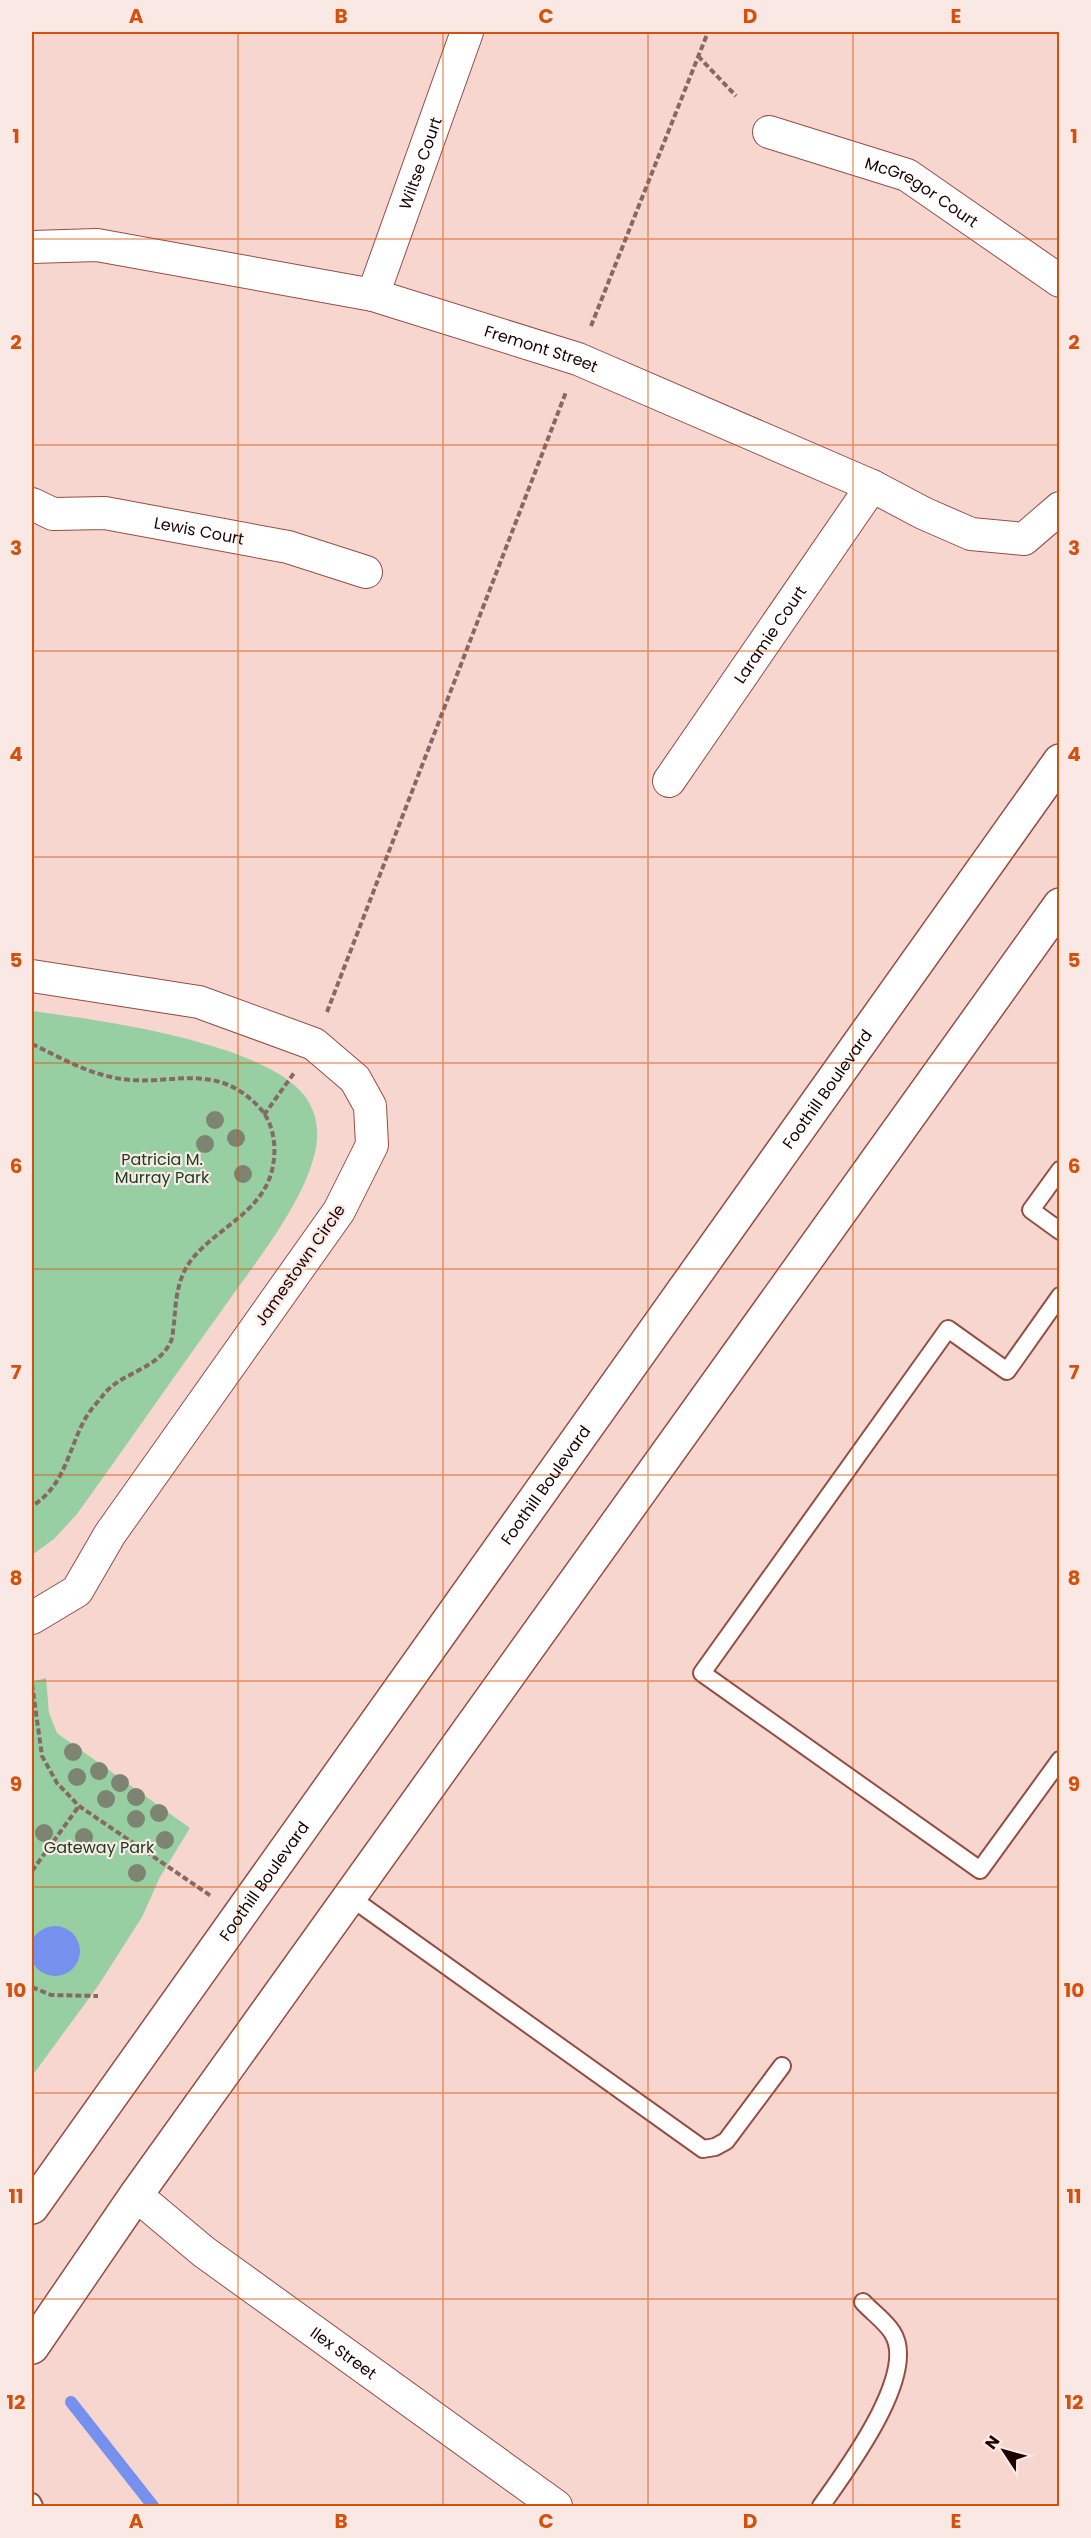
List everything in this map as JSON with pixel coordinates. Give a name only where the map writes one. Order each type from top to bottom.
[{"type":"main road","name":"Foothill Boulevard","points":[[32,2207],[1059,761]]},
{"type":"main road","points":[[32,2347],[136,2195],[1059,905]]},
{"type":"street","name":"Wiltse Court","points":[[373,295],[467,32]]},
{"type":"street","name":"McGregor Court","points":[[769,132],[907,175],[1059,281]]},
{"type":"street","name":"Fremont Street","points":[[32,247],[97,245],[373,295],[578,359],[872,486],[923,513],[971,534],[1023,539],[1059,508]]},
{"type":"street","name":"Laramie Court","points":[[669,781],[872,486]]},
{"type":"street","name":"Lewis Court","points":[[32,504],[53,514],[105,513],[288,547],[366,572]]},
{"type":"street","name":"Jamestown Circle","points":[[32,976],[200,1002],[314,1044],[356,1079],[370,1106],[372,1145],[339,1211],[110,1534],[77,1591],[32,1618]]},
{"type":"street","name":"Ilex Street","points":[[136,2195],[204,2252],[556,2506]]},
{"type":"lane","points":[[1059,1170],[1031,1210],[1059,1231]]},
{"type":"lane","points":[[1059,1296],[1007,1371],[948,1329],[702,1673],[981,1870],[1059,1760]]},
{"type":"lane","points":[[350,1897],[703,2150],[716,2147],[726,2141],[782,2066]]},
{"type":"lane","points":[[821,2506],[862,2449],[896,2378],[898,2355],[894,2333],[863,2302]]},
{"type":"lane","points":[[32,2502],[34,2506]]},
{"type":"path","points":[[590,328],[708,32]]},
{"type":"path","points":[[698,56],[736,96]]},
{"type":"path","points":[[331,1000],[566,391]]},
{"type":"path","points":[[32,1044],[66,1061],[111,1077],[146,1082],[176,1078],[218,1079],[240,1090],[259,1107],[269,1125],[276,1148],[270,1178],[258,1198],[192,1259],[180,1280],[171,1341],[160,1358],[106,1391],[86,1418],[59,1481],[32,1506]]},
{"type":"path","points":[[32,1684],[42,1756],[57,1783],[79,1806],[172,1867],[238,1916]]},
{"type":"path","points":[[32,1871],[79,1806]]},
{"type":"path","points":[[32,1987],[51,1995],[98,1996]]},
{"type":"green space","name":"Patricia M. Murray Park","points":[[32,1011],[97,1020],[177,1036],[253,1061],[283,1077],[304,1095],[313,1110],[317,1135],[313,1160],[306,1179],[286,1219],[77,1514],[54,1539],[32,1555]]},
{"type":"green space","name":"Gateway Park","points":[[46,1678],[49,1713],[57,1733],[190,1828],[160,1877],[142,1917],[98,1986],[32,2076],[32,1682]]},
{"type":"water","points":[[55,1926],[69,1930],[76,1937],[80,1951],[76,1965],[69,1972],[55,1976],[41,1972],[34,1965],[30,1951],[34,1937],[41,1930]]},
{"type":"waterway","points":[[71,2402],[153,2506]]}]
